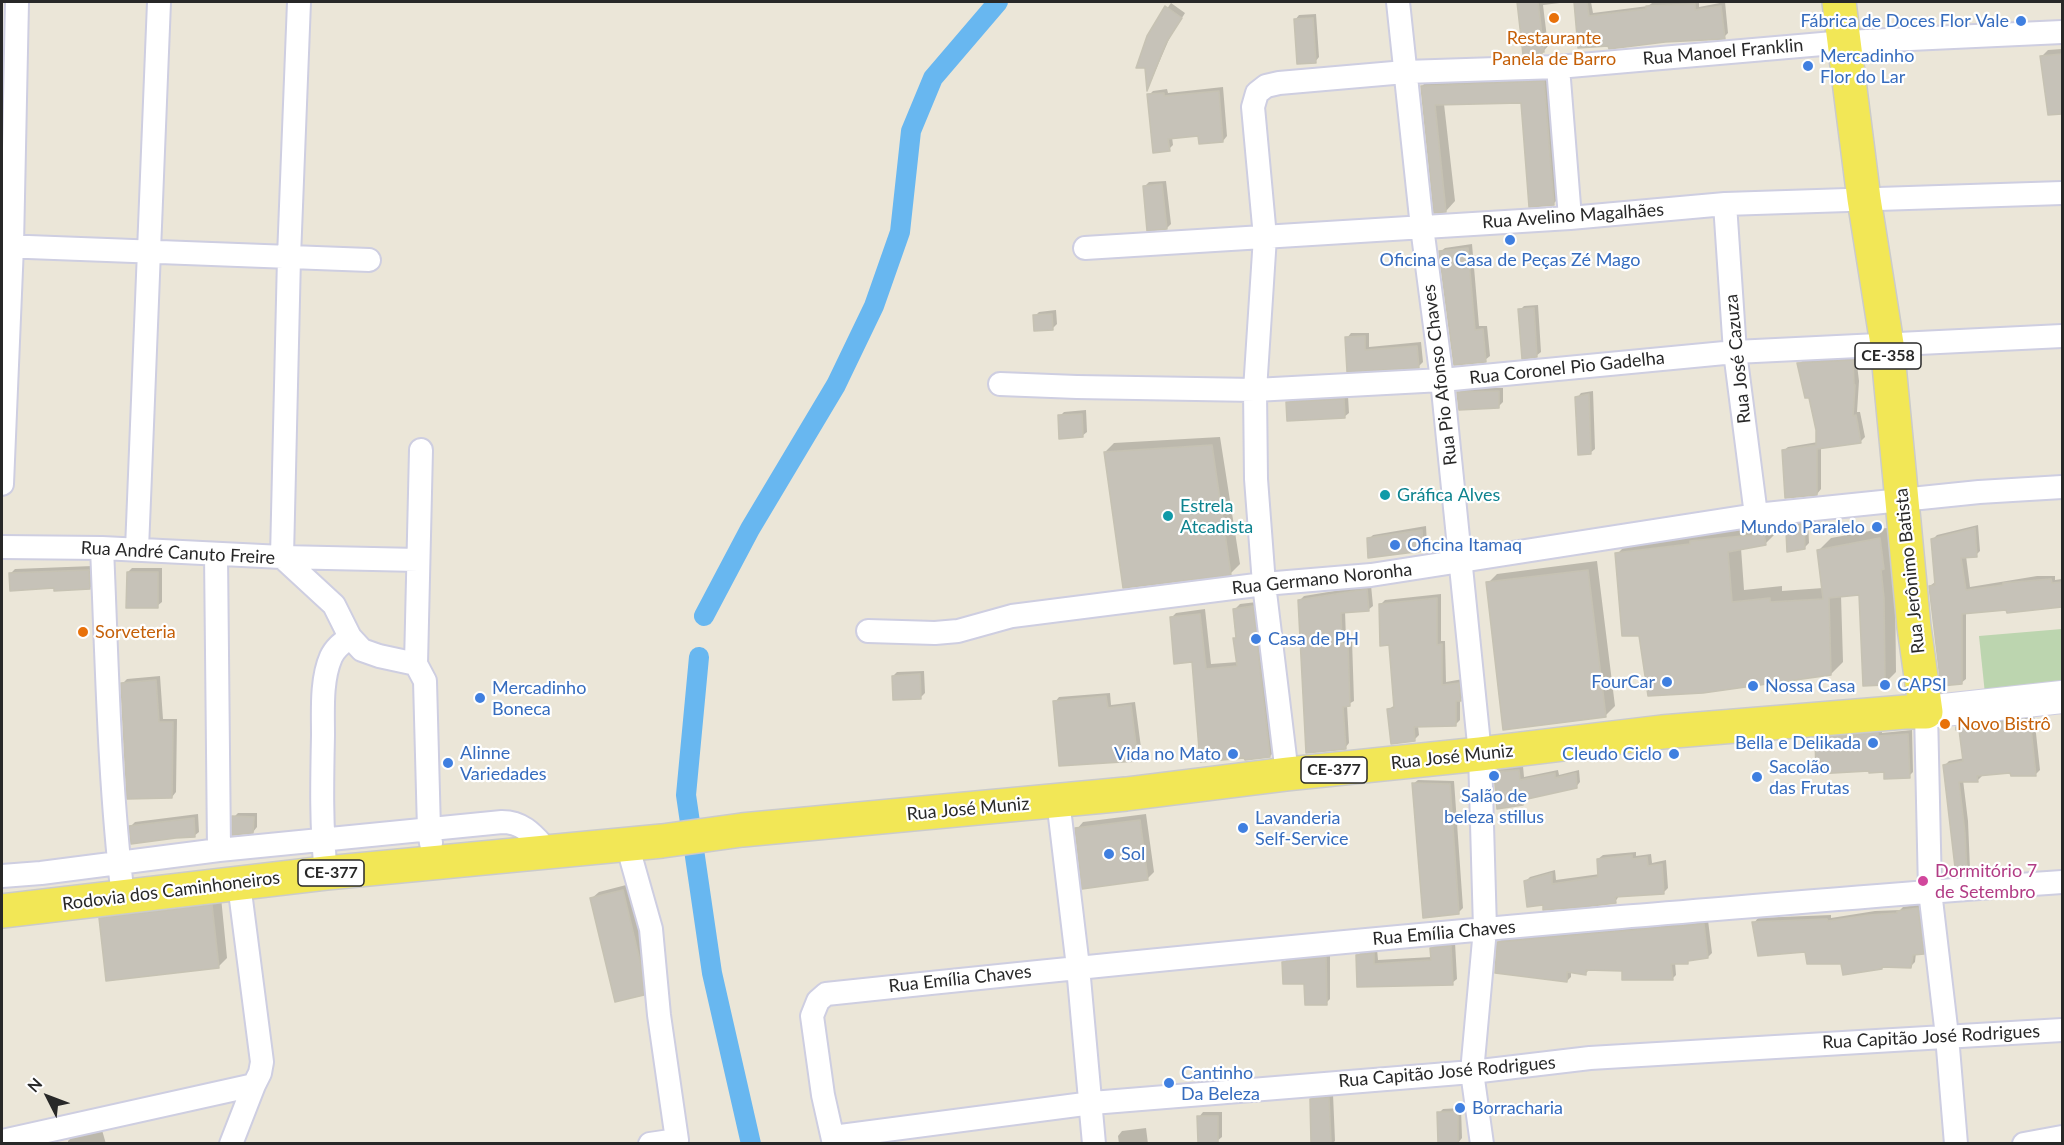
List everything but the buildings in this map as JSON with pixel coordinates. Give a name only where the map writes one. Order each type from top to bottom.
[{"type":"main road","name":"Rua Jerônimo Batista","points":[[1839,2],[1864,200],[1887,344],[1914,627],[1926,712]]},
{"type":"main road","name":"Rua José Muniz","points":[[662,841],[741,830],[1058,800],[1662,732],[1926,712],[2062,697]]},
{"type":"main road","name":"Rodovia dos Caminhoneiros","points":[[2,911],[326,873],[662,841]]},
{"type":"street","points":[[2,484],[7,246],[17,2]]},
{"type":"street","points":[[137,549],[159,2]]},
{"type":"street","points":[[299,2],[289,257],[282,557],[418,560]]},
{"type":"street","name":"Rua Pio Afonso Chaves","points":[[1398,2],[1422,227],[1443,380],[1480,754],[1485,929],[1472,1072],[1482,1143]]},
{"type":"street","name":"Rua Manoel Franklin","points":[[1265,237],[1253,106],[1257,93],[1279,83],[1405,72],[1558,67],[1845,42],[2062,32]]},
{"type":"street","points":[[1558,67],[1570,218]]},
{"type":"street","name":"Rua Avelino Magalhães","points":[[1085,248],[1570,218],[1725,204],[2062,193]]},
{"type":"street","name":"Rua José Cazuza","points":[[1725,204],[1735,352],[1756,515]]},
{"type":"street","points":[[1265,237],[1256,390],[1256,479],[1264,584],[1287,774]]},
{"type":"street","points":[[7,246],[369,260]]},
{"type":"street","name":"Rua Coronel Pio Gadelha","points":[[1000,384],[1256,390],[1443,380],[1735,352],[2062,336]]},
{"type":"street","points":[[421,450],[416,664],[425,681],[426,689],[429,830],[435,862]]},
{"type":"street","name":"Rua Germano Noronha","points":[[868,631],[958,632],[1012,616],[1264,584],[1371,575],[1756,515],[1979,492],[2062,487]]},
{"type":"street","name":"Rua André Canuto Freire","points":[[2,547],[137,549],[282,557],[333,605],[350,638],[362,650],[416,664]]},
{"type":"street","points":[[102,548],[108,696],[123,897]]},
{"type":"street","points":[[216,554],[219,850]]},
{"type":"street","points":[[326,873],[322,841],[323,724],[326,680],[332,656],[337,647],[350,638]]},
{"type":"street","name":"Rua Jerônimo Batista","points":[[1926,712],[1930,891],[1947,1036],[1956,1143]]},
{"type":"street","points":[[1058,800],[1078,967],[1094,1143]]},
{"type":"street","points":[[2,876],[219,850],[514,822],[527,829],[548,851]]},
{"type":"street","points":[[627,844],[651,929],[659,1015],[677,1140],[650,1143]]},
{"type":"street","name":"Rua Emília Chaves","points":[[834,1140],[823,1095],[812,1016],[818,1000],[826,994],[1078,967],[1485,929],[2062,882]]},
{"type":"street","points":[[231,1143],[260,1073],[262,1062],[239,884]]},
{"type":"street","points":[[2,899],[2,911]]},
{"type":"street","name":"Rua Capitão José Rodrigues","points":[[834,1140],[1092,1103],[1472,1072],[1602,1058],[2062,1030]]},
{"type":"street","points":[[2,1141],[254,1085]]},
{"type":"street","points":[[2024,1143],[2062,1137]]},
{"type":"green space","points":[[2062,629],[2062,687],[1985,694],[1979,636]]},
{"type":"waterway","points":[[704,616],[750,529],[836,385],[874,306],[900,232],[911,131],[933,78],[998,2]]},
{"type":"waterway","points":[[699,657],[686,795],[712,973],[751,1144]]},
{"type":"place","name":"Restaurante Panela de Barro","points":[[1554,18]]},
{"type":"place","name":"Fábrica de Doces Flor Vale","points":[[2021,21]]},
{"type":"place","name":"Mercadinho Flor do Lar","points":[[1808,66]]},
{"type":"place","name":"Oficina e Casa de Peças Zé Mago","points":[[1510,240]]},
{"type":"place","name":"Gráfica Alves","points":[[1385,495]]},
{"type":"place","name":"Estrela Atcadista","points":[[1168,516]]},
{"type":"place","name":"Mundo Paralelo","points":[[1877,527]]},
{"type":"place","name":"Oficina Itamaq","points":[[1395,545]]},
{"type":"place","name":"Sorveteria","points":[[83,632]]},
{"type":"place","name":"Casa de PH","points":[[1256,639]]},
{"type":"place","name":"FourCar","points":[[1667,682]]},
{"type":"place","name":"CAPSI","points":[[1885,685]]},
{"type":"place","name":"Nossa Casa","points":[[1753,686]]},
{"type":"place","name":"Mercadinho Boneca","points":[[480,698]]},
{"type":"place","name":"Novo Bistrô","points":[[1945,724]]},
{"type":"place","name":"Bella e Delikada","points":[[1873,743]]},
{"type":"place","name":"Vida no Mato","points":[[1233,754]]},
{"type":"place","name":"Cleudo Ciclo","points":[[1674,754]]},
{"type":"place","name":"Alinne Variedades","points":[[448,763]]},
{"type":"place","name":"Salão de beleza stillus","points":[[1494,776]]},
{"type":"place","name":"Sacolão das Frutas","points":[[1757,777]]},
{"type":"place","name":"Lavanderia Self-Service","points":[[1243,828]]},
{"type":"place","name":"Sol","points":[[1109,854]]},
{"type":"place","name":"Dormitório 7 de Setembro","points":[[1923,881]]},
{"type":"place","name":"Cantinho Da Beleza","points":[[1169,1083]]},
{"type":"place","name":"Borracharia","points":[[1460,1108]]}]
